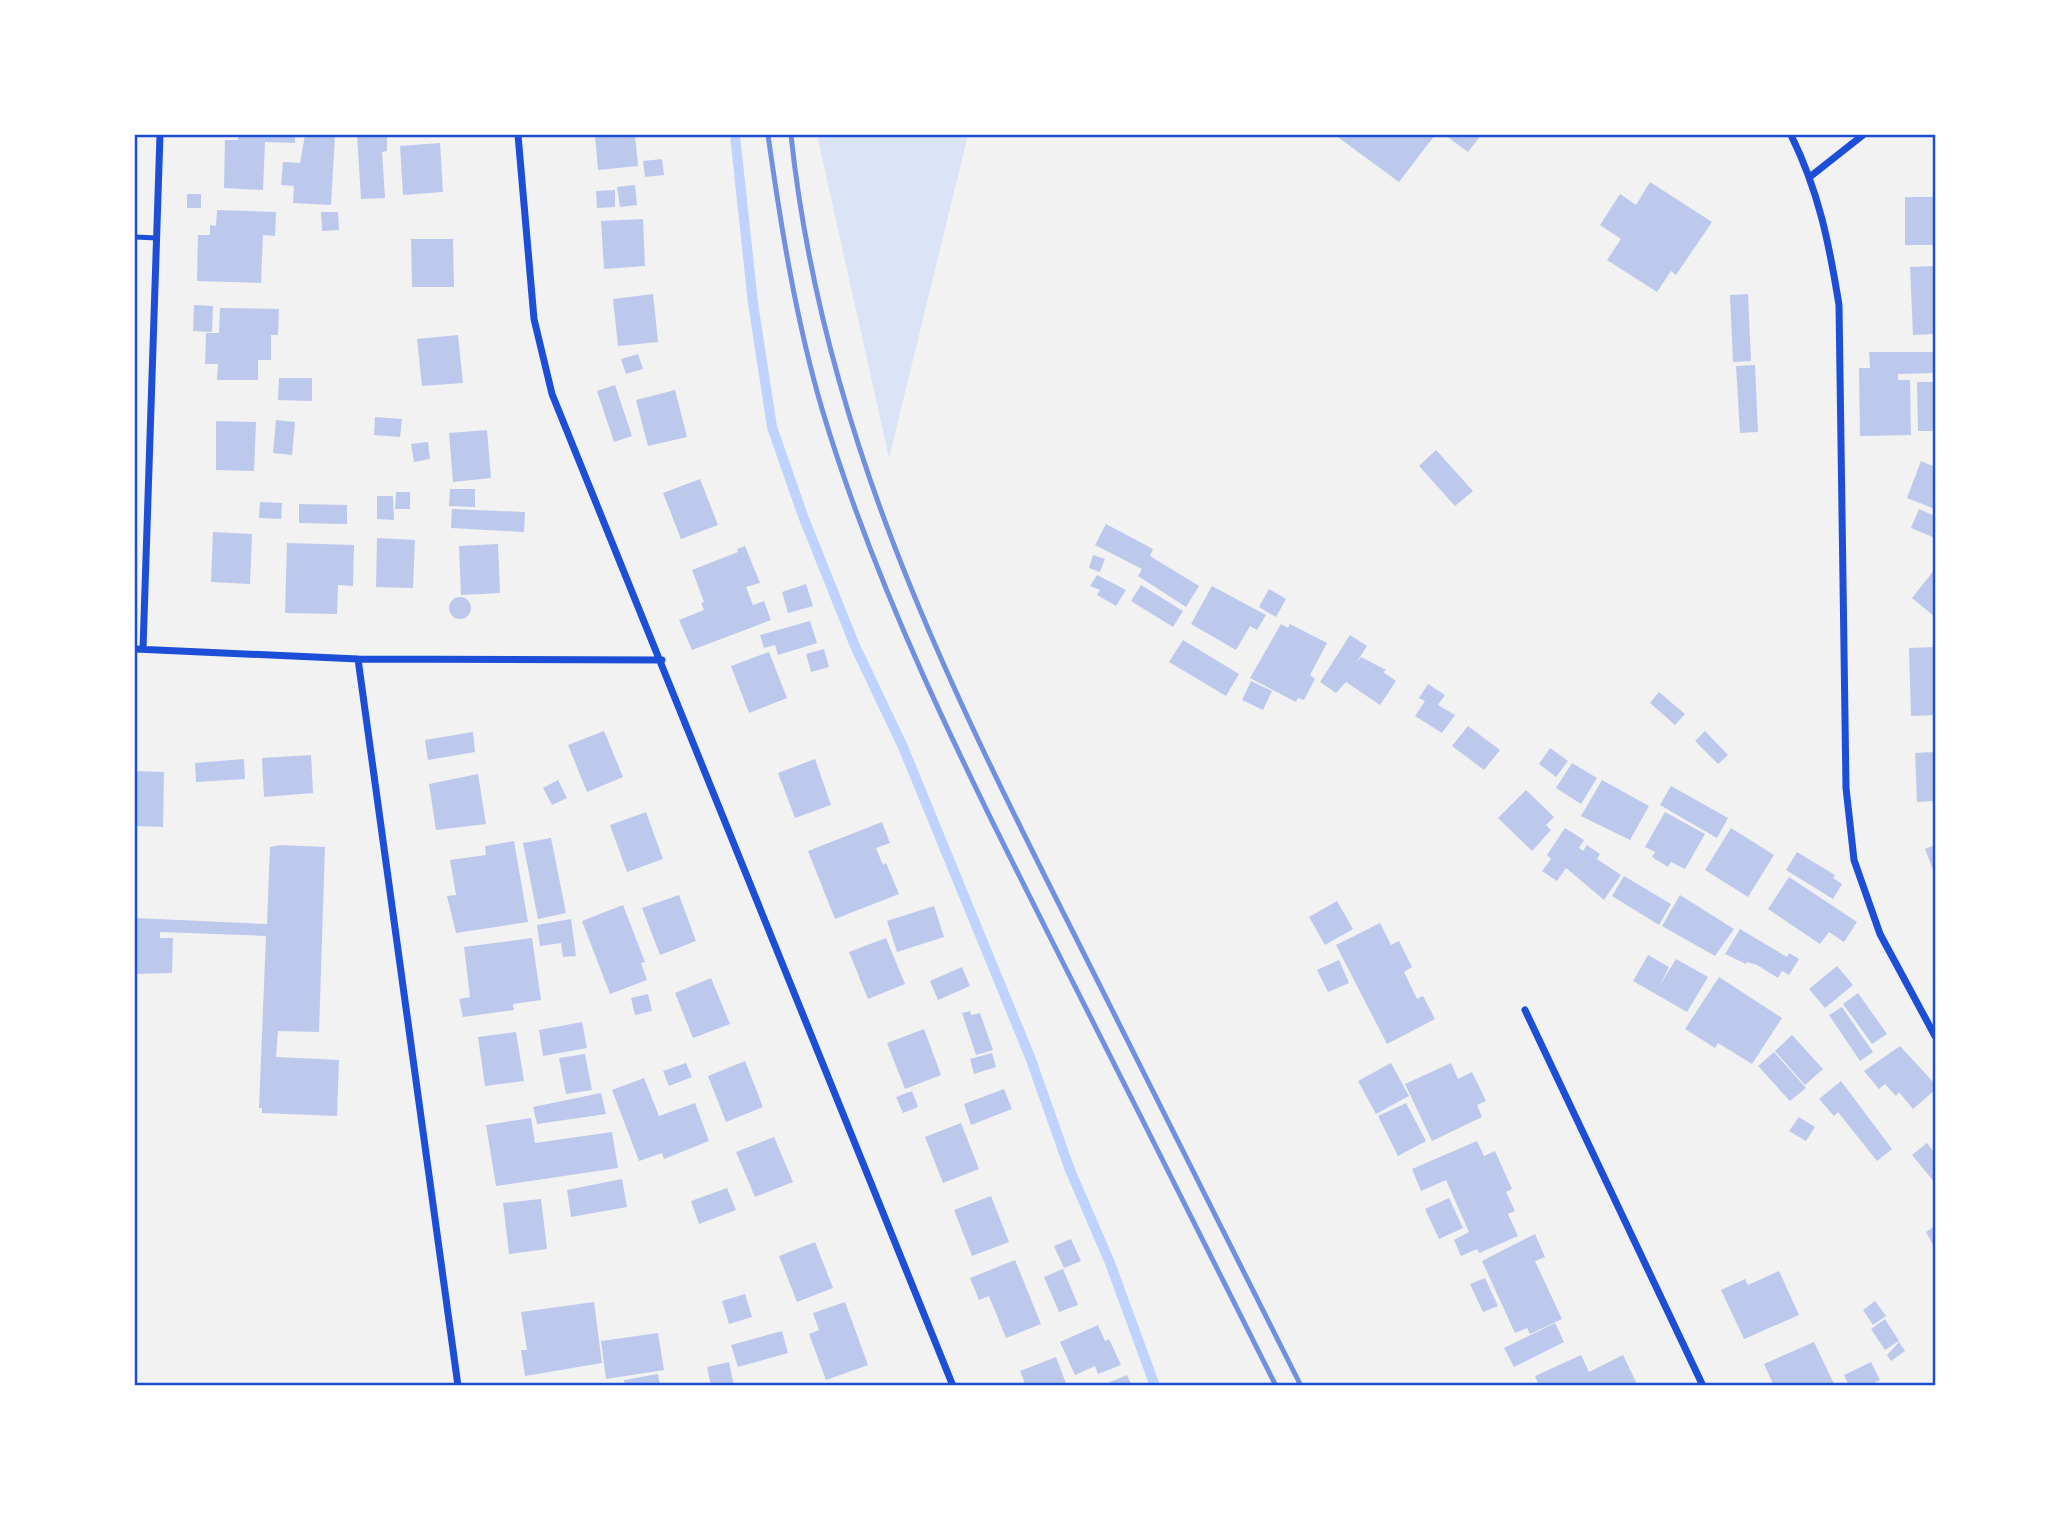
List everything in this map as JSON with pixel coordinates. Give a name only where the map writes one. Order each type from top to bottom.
[{"type":"street","points":[[160,135],[139,649],[358,659],[662,660]]},
{"type":"street","points":[[518,135],[534,319],[549,381],[953,1386]]},
{"type":"street","points":[[1791,135],[1811,176],[1828,237],[1839,305],[1846,788],[1854,860],[1881,934],[1935,1036]]},
{"type":"street","points":[[1811,176],[1864,135]]},
{"type":"street","points":[[358,659],[458,1386]]},
{"type":"street","points":[[1525,1010],[1703,1386]]},
{"type":"lane","points":[[135,237],[157,238]]},
{"type":"shaded area","points":[[817,135],[968,135],[889,458]]},
{"type":"building","points":[[238,135],[295,135],[295,143],[265,142],[263,190],[224,188],[225,140],[238,140]]},
{"type":"building","points":[[305,135],[335,135],[331,205],[293,203],[294,186],[281,185],[283,162],[300,163]]},
{"type":"building","points":[[357,135],[387,135],[387,151],[382,152],[385,198],[361,199]]},
{"type":"building","points":[[595,135],[635,135],[638,166],[598,170]]},
{"type":"building","points":[[1335,135],[1435,135],[1399,182]]},
{"type":"building","points":[[1445,135],[1481,135],[1468,152]]},
{"type":"building","points":[[440,143],[443,192],[403,195],[400,146]]},
{"type":"building","points":[[662,159],[664,175],[645,177],[643,161]]},
{"type":"building","points":[[1650,182],[1712,222],[1676,275],[1671,271],[1657,292],[1607,260],[1621,239],[1600,225],[1620,194],[1636,205]]},
{"type":"building","points":[[635,185],[637,205],[620,207],[617,187]]},
{"type":"building","points":[[615,190],[615,207],[597,208],[596,191]]},
{"type":"building","points":[[187,194],[201,194],[201,208],[187,208]]},
{"type":"building","points":[[1905,197],[1935,197],[1935,245],[1905,245]]},
{"type":"building","points":[[217,210],[276,212],[275,236],[263,235],[261,283],[197,281],[198,235],[210,235],[210,225],[216,226]]},
{"type":"building","points":[[321,212],[338,212],[339,230],[322,231]]},
{"type":"building","points":[[643,219],[645,266],[604,269],[601,221]]},
{"type":"building","points":[[411,239],[453,239],[454,287],[412,287]]},
{"type":"building","points":[[1935,266],[1935,334],[1913,335],[1910,267]]},
{"type":"building","points":[[653,294],[658,342],[618,346],[613,299]]},
{"type":"building","points":[[1748,294],[1751,361],[1733,362],[1730,295]]},
{"type":"building","points":[[194,305],[213,306],[212,332],[193,331]]},
{"type":"building","points":[[220,308],[279,309],[278,335],[271,335],[271,360],[258,360],[258,380],[217,380],[218,364],[205,364],[206,333],[219,333]]},
{"type":"building","points":[[458,335],[463,383],[422,386],[417,339]]},
{"type":"building","points":[[1869,352],[1935,352],[1935,373],[1898,374],[1898,380],[1910,380],[1911,435],[1860,436],[1859,368],[1870,368]]},
{"type":"building","points":[[638,354],[643,369],[626,374],[621,359]]},
{"type":"building","points":[[1755,365],[1758,432],[1740,433],[1736,366]]},
{"type":"building","points":[[279,378],[312,378],[312,401],[278,400]]},
{"type":"building","points":[[1917,382],[1935,382],[1935,431],[1918,431]]},
{"type":"building","points":[[615,385],[632,436],[614,442],[597,391]]},
{"type":"building","points":[[675,390],[687,437],[648,446],[636,400]]},
{"type":"building","points":[[375,417],[402,419],[400,437],[374,435]]},
{"type":"building","points":[[276,420],[295,422],[292,455],[273,453]]},
{"type":"building","points":[[216,421],[256,422],[254,471],[216,470]]},
{"type":"building","points":[[487,430],[491,478],[453,482],[449,433]]},
{"type":"building","points":[[428,442],[430,459],[414,462],[411,444]]},
{"type":"building","points":[[1436,450],[1473,491],[1455,506],[1419,466]]},
{"type":"building","points":[[1921,461],[1935,467],[1935,509],[1907,498]]},
{"type":"building","points":[[700,479],[718,525],[681,539],[663,493]]},
{"type":"building","points":[[450,489],[475,489],[475,507],[449,506]]},
{"type":"building","points":[[396,492],[410,492],[410,509],[395,509]]},
{"type":"building","points":[[377,496],[393,496],[394,520],[377,519]]},
{"type":"building","points":[[260,502],[282,503],[281,519],[259,518]]},
{"type":"building","points":[[299,504],[347,505],[347,524],[299,523]]},
{"type":"building","points":[[452,509],[525,512],[524,532],[451,528]]},
{"type":"building","points":[[1919,509],[1935,516],[1935,538],[1911,528]]},
{"type":"building","points":[[1106,524],[1153,549],[1150,556],[1199,586],[1186,607],[1138,576],[1142,569],[1095,545]]},
{"type":"building","points":[[213,532],[252,534],[250,584],[211,582]]},
{"type":"building","points":[[377,538],[415,540],[413,588],[376,587]]},
{"type":"building","points":[[287,543],[354,545],[353,586],[338,585],[337,614],[285,613]]},
{"type":"building","points":[[498,544],[500,593],[461,595],[459,546]]},
{"type":"building","points":[[745,546],[760,583],[746,587],[753,605],[764,601],[771,620],[692,650],[679,620],[704,610],[701,603],[704,602],[692,570],[738,552],[737,549]]},
{"type":"building","points":[[1093,555],[1105,559],[1100,572],[1089,568]]},
{"type":"building","points":[[1935,569],[1935,617],[1912,598]]},
{"type":"building","points":[[1097,575],[1126,590],[1116,606],[1097,595],[1100,590],[1090,586]]},
{"type":"building","points":[[806,584],[813,606],[788,613],[782,592]]},
{"type":"building","points":[[1141,585],[1183,611],[1173,627],[1131,601]]},
{"type":"building","points":[[1212,586],[1266,615],[1257,630],[1250,626],[1236,650],[1191,624]]},
{"type":"building","points":[[1269,589],[1286,599],[1276,617],[1259,607]]},
{"type":"building","points":[[460,597],[468,600],[471,608],[468,616],[460,619],[452,616],[449,608],[452,600]]},
{"type":"building","points":[[810,621],[817,643],[778,655],[775,645],[764,648],[760,635]]},
{"type":"building","points":[[1281,624],[1288,628],[1290,624],[1327,643],[1310,675],[1315,679],[1304,700],[1298,698],[1296,702],[1250,678]]},
{"type":"building","points":[[1350,635],[1367,646],[1356,663],[1361,657],[1386,670],[1383,672],[1396,681],[1380,705],[1346,682],[1336,693],[1320,682]]},
{"type":"building","points":[[1183,640],[1239,674],[1226,696],[1169,662]]},
{"type":"building","points":[[1935,647],[1935,715],[1911,716],[1909,648]]},
{"type":"building","points":[[824,649],[829,667],[811,672],[806,654]]},
{"type":"building","points":[[769,652],[787,698],[749,713],[731,666]]},
{"type":"building","points":[[1251,681],[1272,691],[1263,710],[1242,700]]},
{"type":"building","points":[[1428,684],[1445,695],[1438,705],[1455,715],[1442,733],[1415,716],[1425,701],[1419,698]]},
{"type":"building","points":[[1659,692],[1685,714],[1675,725],[1650,703]]},
{"type":"building","points":[[1468,726],[1500,750],[1484,770],[1452,746]]},
{"type":"building","points":[[604,731],[623,777],[587,792],[568,745]]},
{"type":"building","points":[[1705,731],[1728,755],[1718,764],[1695,741]]},
{"type":"building","points":[[473,732],[475,752],[428,760],[425,740]]},
{"type":"building","points":[[1550,748],[1568,761],[1556,777],[1539,764]]},
{"type":"building","points":[[1935,752],[1935,801],[1917,802],[1915,753]]},
{"type":"building","points":[[311,755],[313,793],[264,797],[262,758]]},
{"type":"building","points":[[244,759],[245,779],[196,782],[195,763]]},
{"type":"building","points":[[815,759],[831,805],[795,818],[778,773]]},
{"type":"building","points":[[1572,763],[1597,778],[1581,804],[1556,788]]},
{"type":"building","points":[[135,771],[164,772],[163,827],[135,826]]},
{"type":"building","points":[[478,774],[486,824],[436,830],[429,784]]},
{"type":"building","points":[[558,780],[567,798],[552,805],[543,788]]},
{"type":"building","points":[[1602,780],[1649,806],[1630,840],[1581,816]]},
{"type":"building","points":[[1671,786],[1728,818],[1717,838],[1660,805]]},
{"type":"building","points":[[1526,790],[1554,817],[1546,825],[1551,830],[1532,851],[1498,818]]},
{"type":"building","points":[[646,812],[663,859],[627,872],[610,825]]},
{"type":"building","points":[[1665,812],[1705,834],[1685,869],[1671,862],[1668,867],[1652,857],[1655,852],[1645,847]]},
{"type":"building","points":[[882,822],[890,843],[876,848],[883,865],[886,863],[899,894],[835,919],[808,851]]},
{"type":"building","points":[[1565,828],[1584,840],[1579,848],[1583,851],[1587,845],[1600,854],[1597,859],[1621,875],[1604,900],[1566,868],[1557,881],[1542,871],[1551,859],[1547,855]]},
{"type":"building","points":[[1731,828],[1774,855],[1748,897],[1705,870]]},
{"type":"building","points":[[551,838],[566,913],[538,919],[523,843]]},
{"type":"building","points":[[514,841],[528,922],[456,933],[447,896],[456,895],[450,860],[486,855],[485,846]]},
{"type":"building","points":[[1935,845],[1935,875],[1925,849]]},
{"type":"building","points":[[270,847],[325,847],[319,1032],[278,1031],[276,1057],[339,1060],[337,1116],[262,1113],[262,1108],[259,1108],[266,936],[160,932],[160,938],[173,938],[172,973],[135,974],[135,918],[267,924]]},
{"type":"building","points":[[1797,852],[1835,875],[1833,878],[1842,884],[1833,899],[1786,870]]},
{"type":"building","points":[[1624,876],[1671,904],[1659,925],[1612,896]]},
{"type":"building","points":[[1789,877],[1857,922],[1844,942],[1829,932],[1820,944],[1768,909]]},
{"type":"building","points":[[679,895],[696,941],[660,955],[642,908]]},
{"type":"building","points":[[1680,895],[1734,929],[1715,956],[1662,926]]},
{"type":"building","points":[[1337,901],[1353,929],[1325,945],[1309,917]]},
{"type":"building","points":[[623,905],[645,962],[641,963],[647,980],[610,994],[582,921]]},
{"type":"building","points":[[934,906],[944,937],[897,952],[887,921]]},
{"type":"building","points":[[571,919],[576,956],[563,957],[561,943],[540,946],[537,925]]},
{"type":"building","points":[[1380,923],[1391,945],[1399,941],[1412,967],[1404,972],[1417,999],[1423,996],[1435,1019],[1387,1044],[1336,945]]},
{"type":"building","points":[[1740,929],[1787,957],[1789,953],[1799,959],[1789,975],[1782,971],[1778,978],[1757,965],[1746,964],[1725,954]]},
{"type":"building","points":[[532,938],[541,1000],[513,1004],[514,1010],[463,1017],[459,999],[470,997],[464,947]]},
{"type":"building","points":[[886,938],[905,984],[868,999],[849,952]]},
{"type":"building","points":[[1648,955],[1669,967],[1660,985],[1676,959],[1708,977],[1687,1012],[1633,981]]},
{"type":"building","points":[[1339,960],[1349,983],[1328,992],[1317,970]]},
{"type":"building","points":[[1837,966],[1853,985],[1825,1008],[1809,989]]},
{"type":"building","points":[[962,967],[970,986],[938,1000],[930,981]]},
{"type":"building","points":[[1719,977],[1782,1018],[1752,1064],[1718,1043],[1715,1048],[1685,1029]]},
{"type":"building","points":[[711,978],[730,1024],[693,1038],[675,993]]},
{"type":"building","points":[[1858,993],[1887,1034],[1872,1044],[1843,1004]]},
{"type":"building","points":[[648,994],[652,1011],[635,1015],[631,998]]},
{"type":"building","points":[[1842,1007],[1873,1052],[1860,1061],[1829,1015]]},
{"type":"building","points":[[970,1011],[971,1015],[980,1013],[993,1050],[976,1055],[962,1013]]},
{"type":"building","points":[[582,1022],[587,1048],[543,1056],[539,1030]]},
{"type":"building","points":[[924,1029],[941,1075],[905,1089],[887,1043]]},
{"type":"building","points":[[516,1032],[524,1081],[485,1086],[478,1037]]},
{"type":"building","points":[[1792,1035],[1823,1069],[1805,1085],[1775,1051]]},
{"type":"building","points":[[1900,1046],[1935,1084],[1935,1090],[1913,1109],[1899,1092],[1896,1096],[1885,1084],[1879,1089],[1864,1071]]},
{"type":"building","points":[[1774,1052],[1806,1088],[1790,1101],[1758,1066]]},
{"type":"building","points":[[992,1053],[996,1067],[974,1074],[970,1059]]},
{"type":"building","points":[[585,1054],[592,1090],[566,1094],[559,1058]]},
{"type":"building","points":[[745,1061],[763,1107],[726,1122],[708,1076]]},
{"type":"building","points":[[686,1063],[692,1077],[669,1086],[663,1071]]},
{"type":"building","points":[[1391,1063],[1409,1096],[1376,1114],[1358,1081]]},
{"type":"building","points":[[1451,1063],[1458,1079],[1472,1072],[1486,1101],[1477,1105],[1482,1117],[1432,1141],[1405,1084]]},
{"type":"building","points":[[644,1078],[659,1116],[695,1103],[709,1141],[664,1159],[662,1153],[639,1161],[612,1090]]},
{"type":"building","points":[[1841,1081],[1892,1149],[1877,1161],[1838,1112],[1834,1116],[1819,1099]]},
{"type":"building","points":[[1004,1089],[1012,1109],[971,1125],[964,1104]]},
{"type":"building","points":[[912,1091],[918,1107],[903,1113],[896,1097]]},
{"type":"building","points":[[601,1093],[606,1114],[537,1124],[533,1107]]},
{"type":"building","points":[[1406,1103],[1426,1141],[1398,1156],[1378,1116]]},
{"type":"building","points":[[1799,1117],[1815,1127],[1806,1141],[1789,1131]]},
{"type":"building","points":[[531,1118],[535,1143],[612,1132],[618,1168],[496,1186],[486,1125]]},
{"type":"building","points":[[961,1123],[979,1169],[943,1183],[925,1137]]},
{"type":"building","points":[[774,1137],[793,1182],[755,1197],[736,1152]]},
{"type":"building","points":[[1477,1141],[1484,1156],[1495,1151],[1512,1189],[1506,1192],[1515,1211],[1508,1214],[1518,1236],[1479,1253],[1477,1249],[1461,1256],[1454,1240],[1469,1232],[1446,1180],[1421,1191],[1412,1169]]},
{"type":"building","points":[[1927,1143],[1935,1154],[1935,1183],[1912,1155]]},
{"type":"building","points":[[622,1179],[627,1207],[571,1217],[567,1190]]},
{"type":"building","points":[[727,1188],[736,1210],[699,1224],[691,1201]]},
{"type":"building","points":[[991,1196],[1009,1242],[972,1256],[954,1210]]},
{"type":"building","points":[[1449,1198],[1463,1228],[1439,1239],[1425,1209]]},
{"type":"building","points":[[541,1199],[547,1249],[509,1254],[503,1203]]},
{"type":"building","points":[[1935,1226],[1935,1249],[1926,1232]]},
{"type":"building","points":[[1535,1234],[1545,1257],[1535,1261],[1562,1319],[1530,1334],[1527,1328],[1515,1333],[1482,1261]]},
{"type":"building","points":[[1071,1239],[1081,1261],[1064,1268],[1054,1246]]},
{"type":"building","points":[[815,1242],[833,1288],[797,1302],[779,1256]]},
{"type":"building","points":[[1015,1260],[1041,1324],[1006,1338],[989,1296],[979,1300],[970,1278]]},
{"type":"building","points":[[1063,1269],[1078,1305],[1059,1312],[1044,1277]]},
{"type":"building","points":[[1779,1271],[1799,1315],[1744,1339],[1721,1290],[1745,1279],[1748,1285]]},
{"type":"building","points":[[1485,1278],[1498,1306],[1483,1312],[1470,1284]]},
{"type":"building","points":[[745,1294],[752,1317],[729,1324],[722,1301]]},
{"type":"building","points":[[1875,1301],[1886,1316],[1873,1325],[1863,1310]]},
{"type":"building","points":[[594,1302],[602,1363],[525,1376],[521,1350],[527,1350],[521,1312]]},
{"type":"building","points":[[845,1302],[868,1365],[826,1380],[809,1334],[819,1330],[813,1313]]},
{"type":"building","points":[[1885,1319],[1899,1341],[1885,1350],[1871,1329]]},
{"type":"building","points":[[1555,1323],[1564,1342],[1514,1367],[1504,1348]]},
{"type":"building","points":[[1098,1325],[1105,1341],[1109,1339],[1121,1365],[1098,1374],[1095,1366],[1075,1375],[1060,1342]]},
{"type":"building","points":[[782,1331],[788,1353],[738,1367],[731,1345]]},
{"type":"building","points":[[658,1333],[664,1370],[606,1379],[601,1341]]},
{"type":"building","points":[[1814,1342],[1835,1386],[1774,1386],[1764,1364]]},
{"type":"building","points":[[1899,1342],[1905,1351],[1891,1361],[1887,1355]]},
{"type":"building","points":[[1581,1355],[1589,1372],[1623,1355],[1638,1386],[1539,1386],[1535,1376]]},
{"type":"building","points":[[1056,1357],[1067,1386],[1026,1386],[1020,1371]]},
{"type":"building","points":[[729,1362],[734,1386],[711,1386],[707,1367]]},
{"type":"building","points":[[1871,1362],[1880,1380],[1867,1386],[1849,1386],[1844,1375]]},
{"type":"building","points":[[658,1374],[660,1386],[625,1386],[624,1380]]},
{"type":"building","points":[[1127,1375],[1132,1386],[1110,1386],[1108,1383]]},
{"type":"waterway","points":[[735,135],[753,303],[772,427],[803,516],[855,646],[903,747],[1030,1057],[1070,1170],[1110,1263],[1155,1386]]},
{"type":"railway","points":[[768,135],[804,342],[844,477],[895,611],[985,807],[1276,1386]]},
{"type":"railway","points":[[791,135],[807,243],[830,347],[860,449],[895,548],[979,741],[1301,1386]]}]
